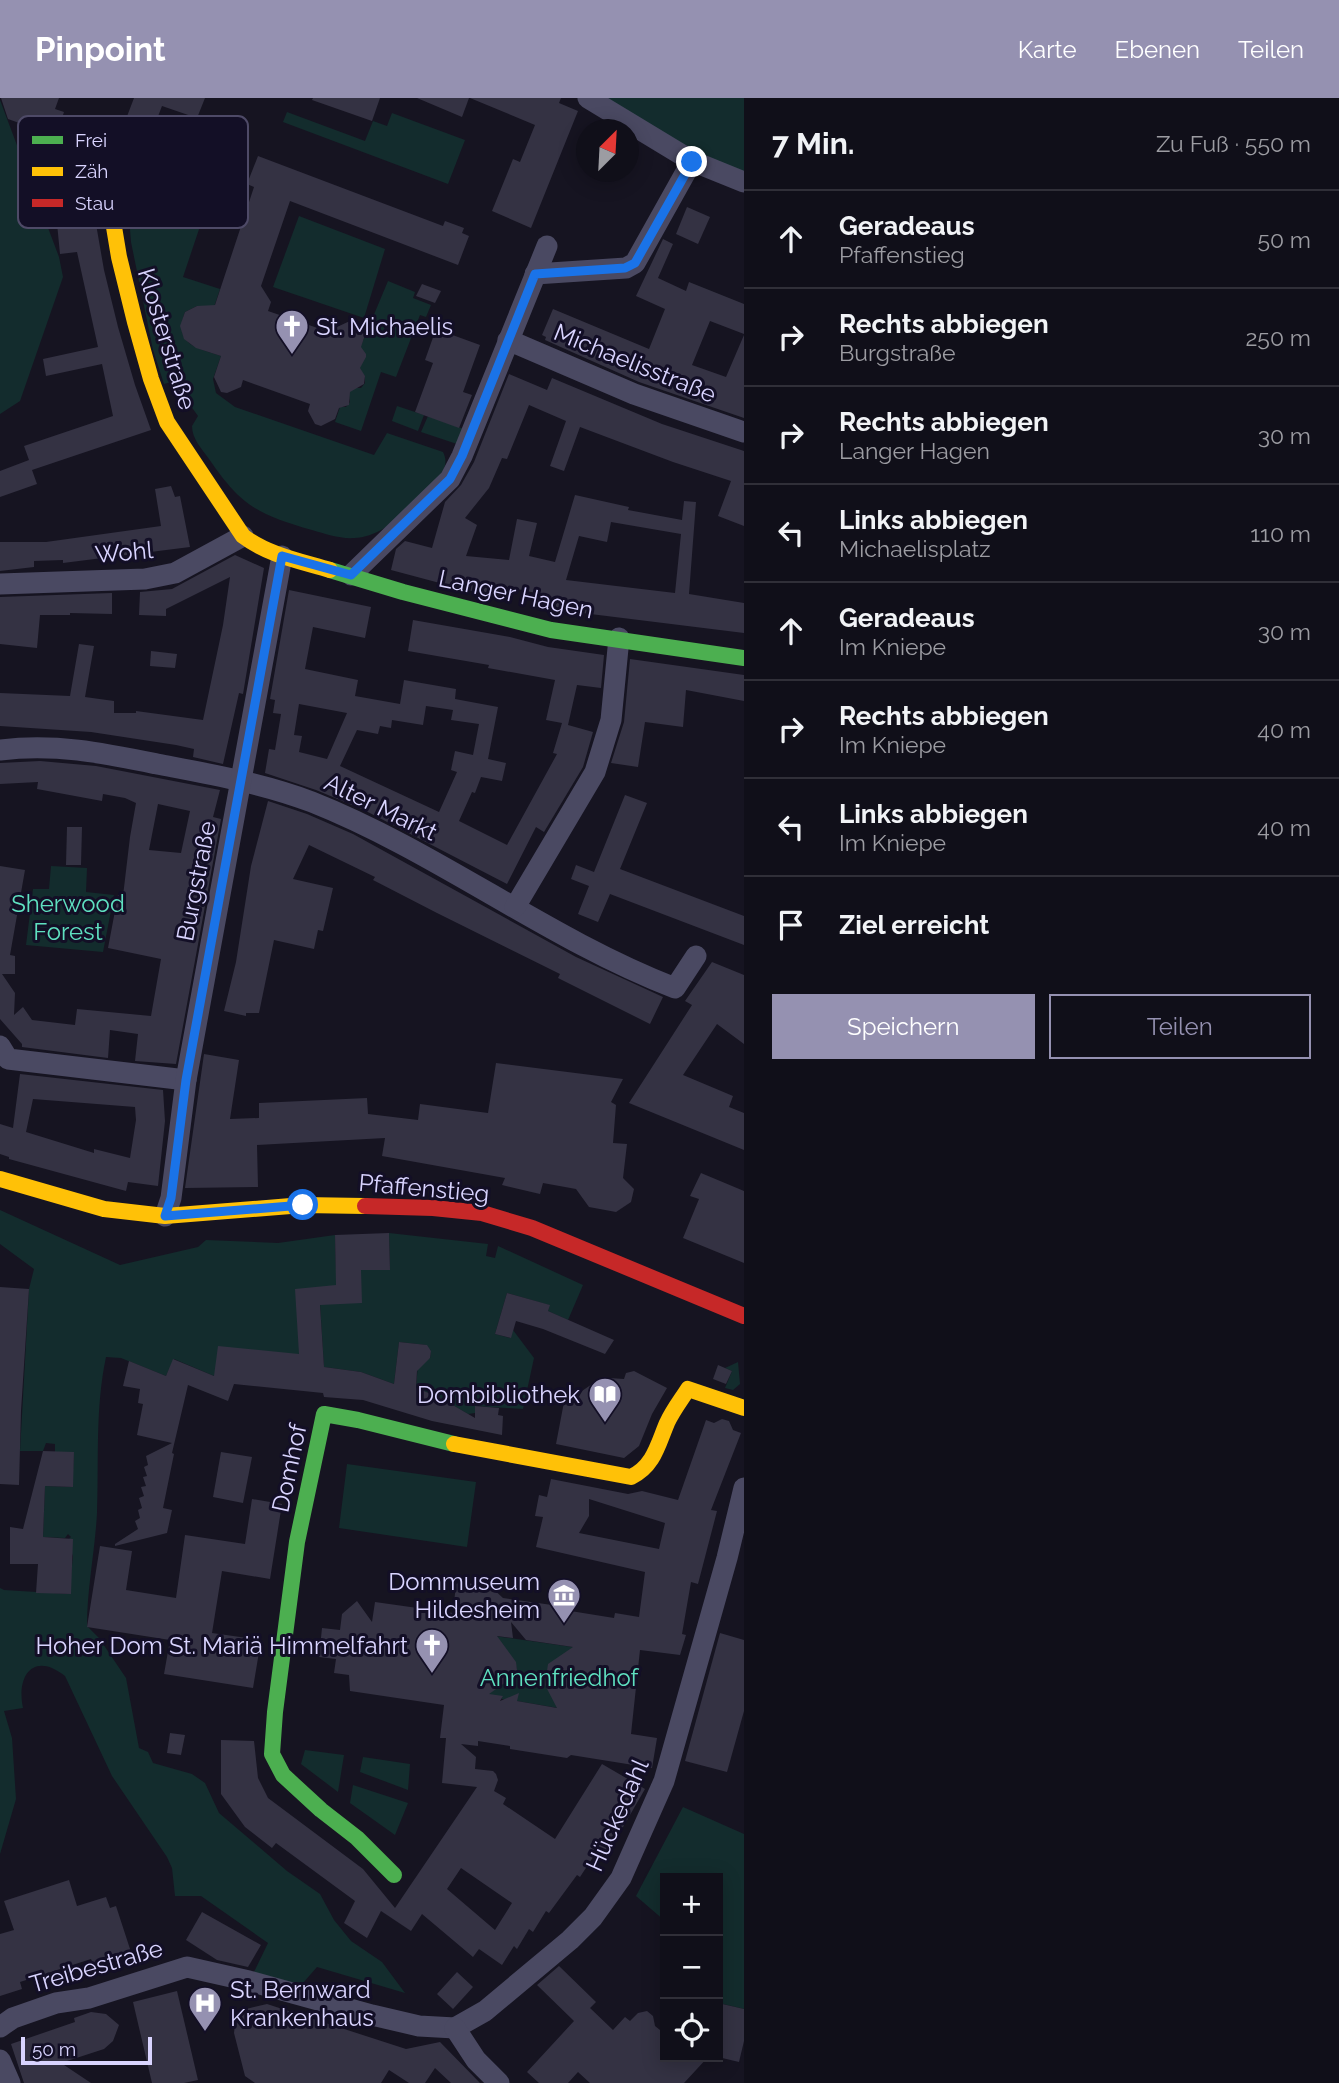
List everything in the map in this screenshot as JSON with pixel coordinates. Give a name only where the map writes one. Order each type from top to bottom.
[{"type":"street","points":[[588,98],[692,162],[744,182]]},
{"type":"street","points":[[535,274],[625,268],[635,263],[692,162]]},
{"type":"street","name":"Klosterstraße","points":[[114,228],[135,323],[167,422],[243,536],[255,545],[282,556]]},
{"type":"street","points":[[351,575],[450,479],[462,456],[547,246]]},
{"type":"street","name":"Michaelisstraße","points":[[508,340],[634,394],[744,432]]},
{"type":"street","name":"Wohl","points":[[0,584],[155,577],[175,573],[243,536]]},
{"type":"street","name":"Langer Hagen","points":[[282,556],[403,592],[551,630],[744,658]]},
{"type":"street","name":"Burgstraße","points":[[165,1216],[171,1198],[186,1080],[282,556]]},
{"type":"street","points":[[515,908],[595,772],[611,720],[619,638]]},
{"type":"street","name":"Alter Markt","points":[[0,750],[34,746],[105,754],[242,780],[310,802],[366,826],[601,955],[675,988],[696,956]]},
{"type":"street","points":[[0,1046],[8,1059],[186,1080]]},
{"type":"street","name":"Pfaffenstieg","points":[[0,1179],[96,1207],[165,1216],[303,1205],[433,1208],[482,1213],[532,1228],[744,1317]]},
{"type":"street","name":"Domhof","points":[[394,1875],[357,1838],[283,1775],[272,1754],[298,1542],[324,1414],[462,1446],[631,1477],[644,1473],[653,1459],[672,1412],[688,1390],[744,1408]]},
{"type":"street","name":"Hückedahl","points":[[454,2028],[485,2011],[569,1940],[593,1917],[621,1878],[664,1781],[736,1563],[744,1488]]},
{"type":"street","name":"Treibestraße","points":[[0,2027],[13,2018],[56,2003],[89,1998],[187,1968],[249,1981],[372,2015],[419,2025],[454,2028]]},
{"type":"street","points":[[454,2028],[476,2060],[499,2083]]},
{"type":"street","points":[[0,2060],[10,2083]]},
{"type":"green space","points":[[577,98],[744,98],[744,184],[691,163],[639,133],[639,119],[614,119]]},
{"type":"green space","points":[[0,100],[18,148],[18,228],[48,228],[63,277],[20,401],[0,414]]},
{"type":"green space","points":[[287,112],[365,141],[373,121],[387,126],[392,113],[465,140],[448,184],[283,122]]},
{"type":"green space","points":[[299,216],[385,249],[364,318],[273,287]]},
{"type":"green space","points":[[130,228],[199,228],[183,277],[220,289],[214,307],[197,306],[185,312],[182,331],[189,343],[195,347],[221,356],[213,379],[216,393],[235,407],[374,455],[387,433],[443,452],[445,463],[442,472],[405,513],[376,533],[365,536],[338,537],[294,525],[265,513],[242,498],[220,475],[198,444],[192,426],[198,416],[185,398],[178,380],[164,384],[153,350]]},
{"type":"green space","points":[[388,281],[415,292],[413,298],[431,305],[426,317],[420,315],[396,377],[381,372],[361,431],[335,422],[340,407],[346,407],[350,402],[351,388],[361,388],[365,383],[365,376],[358,370],[366,355],[360,348]]},
{"type":"green space","points":[[397,406],[424,415],[418,431],[392,421]]},
{"type":"green space","points":[[428,416],[464,429],[457,444],[421,432]]},
{"type":"green space","name":"Sherwood Forest","points":[[51,866],[87,868],[86,892],[114,895],[103,952],[26,945],[33,889],[49,889]]},
{"type":"green space","points":[[0,1210],[120,1265],[198,1247],[206,1240],[278,1243],[335,1235],[337,1303],[361,1270],[390,1269],[389,1233],[488,1244],[486,1256],[495,1258],[498,1246],[583,1285],[568,1320],[548,1311],[549,1305],[507,1293],[495,1334],[510,1338],[513,1330],[534,1358],[523,1409],[476,1406],[475,1413],[468,1414],[439,1397],[416,1388],[418,1364],[430,1358],[431,1351],[426,1345],[399,1342],[394,1384],[361,1372],[324,1367],[319,1288],[299,1354],[214,1376],[174,1359],[166,1376],[121,1358],[106,1357],[99,1415],[97,1513],[87,1626],[99,1638],[126,1678],[139,1748],[148,1752],[153,1763],[192,1774],[205,1783],[219,1813],[287,1871],[320,1894],[334,1920],[351,1941],[382,1962],[405,1993],[317,1967],[303,1983],[286,1982],[254,1972],[268,1943],[201,1896],[175,1896],[172,1868],[167,1857],[112,1776],[65,1676],[44,1666],[36,1666],[25,1677],[22,1686],[23,1708],[4,1711],[12,1738],[16,1799],[0,1854],[0,1588],[69,1594],[73,1556],[67,1541],[71,1537],[68,1534],[65,1538],[43,1537],[45,1486],[72,1487],[74,1452],[55,1452],[55,1444],[46,1443],[43,1451],[20,1451],[29,1289],[34,1269],[0,1244]]},
{"type":"green space","points":[[738,1362],[740,1384],[733,1390],[725,1388],[732,1371],[725,1368]]},
{"type":"green space","points":[[347,1464],[476,1482],[467,1547],[339,1528]]},
{"type":"green space","name":"Annenfriedhof","points":[[495,1636],[600,1651],[593,1714],[517,1701],[517,1698],[515,1701],[502,1699],[502,1696],[487,1696],[489,1680],[504,1680],[516,1673],[513,1660]]},
{"type":"green space","points":[[305,1750],[344,1755],[338,1792],[301,1764]]},
{"type":"green space","points":[[363,1757],[410,1764],[408,1790],[360,1772]]},
{"type":"green space","points":[[353,1785],[408,1803],[395,1835],[350,1803]]},
{"type":"green space","points":[[683,1807],[744,1834],[744,2009],[723,2004],[723,1873],[660,1873],[660,1917],[636,1896]]},
{"type":"building","points":[[1,98],[59,98],[55,109],[64,112],[63,116],[18,116],[18,123],[8,119]]},
{"type":"building","points":[[134,98],[205,98],[198,116],[162,106],[158,116],[127,116]]},
{"type":"building","points":[[380,98],[372,121],[312,100]]},
{"type":"building","points":[[417,98],[469,98],[462,117]]},
{"type":"building","points":[[470,98],[561,98],[559,103],[578,111],[531,228],[492,211],[513,159],[520,162],[535,125]]},
{"type":"building","points":[[258,156],[443,226],[445,221],[464,228],[462,233],[469,236],[458,265],[290,201],[261,286],[271,302],[268,311],[335,334],[337,327],[352,320],[357,322],[365,335],[361,347],[366,357],[360,368],[365,376],[364,384],[350,392],[349,405],[339,408],[335,419],[321,426],[315,424],[308,411],[310,404],[243,380],[241,387],[227,393],[221,392],[214,377],[221,356],[196,348],[184,339],[180,326],[185,312],[197,306],[215,305],[240,228],[248,228],[248,205],[254,187],[248,184]]},
{"type":"building","points":[[687,207],[710,217],[698,244],[676,234]]},
{"type":"building","points":[[57,228],[97,228],[118,327],[151,430],[32,470],[37,484],[0,497],[0,471],[29,460],[24,446],[113,416],[102,364],[46,376],[43,359],[98,347],[77,252],[60,254]]},
{"type":"building","points":[[663,239],[673,244],[658,278],[686,291],[689,282],[744,304],[744,334],[710,321],[692,365],[726,377],[744,335],[744,418],[639,382],[545,340],[546,337],[542,335],[553,309],[649,349],[665,309],[636,296]]},
{"type":"building","points":[[422,284],[441,291],[435,303],[416,296]]},
{"type":"building","points":[[436,329],[480,345],[463,392],[472,395],[459,428],[415,412],[433,363],[425,360]]},
{"type":"building","points":[[509,374],[547,390],[552,378],[662,424],[744,451],[744,526],[718,516],[731,481],[580,427],[564,471],[550,466],[566,421],[529,405],[507,459],[502,458],[489,488],[465,518],[477,525],[466,556],[509,560],[517,519],[537,523],[529,556],[555,562],[575,495],[629,507],[628,510],[682,520],[684,501],[696,502],[689,594],[744,603],[744,633],[542,608],[545,595],[503,586],[502,596],[466,590],[391,570],[396,549],[405,541],[432,548],[445,502],[461,485],[474,462]],"holes":[[[611,522],[681,534],[675,593],[566,580],[579,536],[607,542]]]},
{"type":"building","points":[[178,380],[185,398],[177,400],[171,382]]},
{"type":"building","points":[[171,486],[175,497],[180,496],[190,547],[63,563],[63,560],[34,561],[34,567],[0,571],[0,542],[46,542],[161,526],[155,489]]},
{"type":"building","points":[[235,555],[264,568],[243,694],[239,693],[223,764],[193,757],[194,749],[176,745],[91,732],[0,726],[0,693],[70,696],[79,644],[94,646],[85,697],[114,701],[114,713],[136,711],[203,720],[230,577],[166,609],[166,616],[139,615],[140,592],[172,589]]},
{"type":"building","points":[[289,590],[371,607],[365,638],[313,627],[305,669],[358,680],[355,696],[400,704],[404,680],[456,689],[455,699],[498,707],[488,759],[506,763],[502,781],[481,777],[459,821],[507,845],[557,754],[553,753],[562,723],[546,720],[555,680],[408,651],[413,620],[510,637],[548,647],[604,655],[601,688],[577,685],[568,725],[593,732],[583,767],[544,832],[536,827],[507,884],[364,810],[265,773],[269,749],[275,750],[281,714],[273,713],[275,700],[270,699]],"holes":[[[299,704],[347,713],[327,759],[299,752],[302,736],[294,735]],[[426,706],[453,710],[451,720],[479,724],[473,755],[455,751],[451,770],[457,772],[439,812],[340,766],[357,730],[378,734],[380,726],[391,728],[392,720],[423,725]]]},
{"type":"building","points":[[112,593],[112,614],[40,615],[37,648],[0,644],[0,597]]},
{"type":"building","points":[[151,651],[177,654],[175,668],[150,666]]},
{"type":"building","points":[[630,659],[744,675],[744,701],[686,690],[683,727],[645,722],[638,767],[611,763],[624,722]]},
{"type":"building","points":[[40,761],[96,766],[220,790],[213,817],[221,819],[176,1064],[135,1061],[138,1034],[110,1030],[108,1058],[22,1047],[0,1019],[0,866],[25,870],[10,955],[15,956],[15,974],[2,974],[15,993],[14,1015],[23,1007],[32,1020],[75,1025],[77,1009],[151,1016],[161,959],[108,948],[118,895],[123,896],[136,803],[103,794],[102,801],[37,789],[38,782],[0,784],[0,763]],"holes":[[[158,804],[190,811],[181,853],[149,850]]]},
{"type":"building","points":[[625,795],[647,803],[620,869],[744,916],[744,945],[610,894],[598,922],[578,914],[589,886],[571,879],[576,865],[594,872]]},
{"type":"building","points":[[268,801],[353,834],[576,957],[663,997],[650,1024],[558,978],[560,974],[309,845],[293,879],[333,888],[323,931],[318,930],[314,949],[274,940],[259,1013],[246,1013],[246,1016],[224,1011],[236,962],[251,866]]},
{"type":"building","points":[[67,827],[82,827],[81,865],[66,865]]},
{"type":"building","points":[[712,962],[744,975],[744,1044],[717,1024],[683,1075],[733,1096],[729,1107],[744,1113],[744,1150],[629,1103],[692,1005],[685,1001]]},
{"type":"building","points":[[204,1054],[239,1060],[230,1119],[259,1118],[259,1103],[367,1098],[368,1114],[418,1120],[420,1104],[488,1113],[496,1063],[623,1079],[611,1102],[616,1105],[613,1143],[627,1144],[623,1178],[634,1189],[631,1202],[616,1212],[589,1207],[576,1189],[543,1183],[540,1194],[502,1185],[505,1178],[382,1156],[385,1138],[257,1145],[258,1187],[185,1188]]},
{"type":"building","points":[[20,1074],[163,1090],[165,1121],[158,1186],[128,1182],[126,1191],[9,1159],[0,1154],[0,1124],[13,1128]],"holes":[[[33,1099],[135,1107],[136,1120],[130,1158],[94,1149],[94,1153],[26,1132]]]},
{"type":"building","points":[[701,1173],[744,1191],[744,1263],[683,1238],[699,1199],[690,1196]]},
{"type":"building","points":[[389,1233],[390,1270],[361,1270],[362,1303],[320,1305],[324,1367],[361,1372],[394,1384],[399,1342],[427,1345],[431,1351],[430,1358],[417,1371],[416,1388],[439,1397],[475,1418],[475,1406],[499,1408],[498,1415],[503,1416],[502,1435],[432,1421],[363,1400],[324,1397],[323,1393],[234,1384],[228,1401],[188,1385],[172,1453],[174,1454],[163,1508],[172,1510],[167,1533],[115,1546],[138,1529],[135,1521],[140,1518],[138,1510],[142,1508],[139,1498],[144,1496],[141,1487],[146,1486],[143,1477],[147,1476],[144,1467],[148,1465],[146,1456],[172,1443],[137,1435],[143,1404],[138,1403],[140,1389],[123,1386],[129,1361],[166,1376],[173,1359],[214,1376],[218,1346],[299,1354],[295,1289],[336,1285],[335,1235]]},
{"type":"building","points":[[0,1287],[29,1289],[19,1485],[0,1484]]},
{"type":"building","points":[[507,1293],[550,1305],[548,1311],[614,1340],[605,1354],[516,1321],[511,1338],[495,1334]]},
{"type":"building","points":[[718,1365],[732,1371],[726,1384],[713,1379]]},
{"type":"building","name":"Dombibliothek","points":[[634,1371],[667,1388],[652,1414],[639,1446],[624,1458],[556,1444],[564,1402],[576,1403],[582,1391],[595,1382],[609,1378],[624,1379],[626,1373]]},
{"type":"building","points":[[722,1419],[729,1421],[733,1430],[741,1433],[711,1510],[717,1511],[698,1584],[691,1582],[682,1634],[686,1635],[680,1655],[640,1650],[631,1734],[657,1738],[652,1768],[571,1755],[567,1758],[478,1741],[478,1746],[461,1744],[476,1757],[475,1769],[493,1771],[496,1774],[498,1780],[494,1791],[506,1798],[503,1804],[555,1839],[602,1764],[645,1789],[608,1853],[599,1848],[580,1877],[577,1875],[549,1913],[546,1911],[533,1932],[529,1929],[517,1949],[514,1946],[502,1965],[479,1949],[473,1957],[422,1914],[411,1931],[381,1911],[367,1938],[344,1923],[355,1901],[276,1843],[272,1848],[245,1827],[221,1794],[221,1740],[254,1741],[258,1778],[268,1798],[363,1869],[395,1908],[477,1787],[442,1783],[446,1738],[440,1738],[444,1705],[350,1691],[349,1675],[334,1673],[336,1659],[319,1657],[322,1628],[340,1630],[342,1614],[357,1601],[372,1622],[375,1602],[453,1613],[456,1584],[461,1582],[491,1587],[503,1598],[552,1605],[552,1608],[614,1618],[615,1613],[639,1617],[645,1572],[536,1547],[543,1517],[535,1516],[539,1495],[547,1497],[551,1479],[628,1494],[642,1491],[678,1500],[706,1420],[714,1423]],"holes":[[[589,1499],[665,1523],[659,1549],[579,1533],[589,1516]],[[511,1622],[526,1640],[573,1647],[548,1664],[545,1685],[557,1708],[517,1701],[519,1693],[500,1701],[503,1696],[489,1694],[513,1677],[517,1670],[516,1662],[497,1636],[513,1638]],[[461,1868],[512,1903],[495,1930],[447,1889]]]},
{"type":"building","points":[[43,1451],[74,1452],[73,1487],[45,1486],[43,1537],[73,1539],[71,1594],[36,1593],[38,1564],[10,1564],[10,1527],[23,1529]]},
{"type":"building","points":[[221,1452],[252,1457],[243,1503],[213,1497]]},
{"type":"building","points":[[252,1499],[282,1504],[270,1579],[222,1571],[212,1633],[261,1640],[253,1688],[164,1674],[170,1640],[87,1627],[100,1546],[132,1551],[126,1590],[176,1598],[185,1535],[245,1544]]},
{"type":"building","points":[[720,1633],[744,1640],[744,1711],[727,1772],[685,1761]]},
{"type":"building","points":[[170,1733],[185,1735],[181,1755],[167,1753]]},
{"type":"building","points":[[69,1880],[77,1906],[106,1897],[110,1908],[116,1906],[131,1952],[93,1964],[91,1959],[20,1982],[22,1989],[0,1996],[0,1934],[14,1930],[4,1901]]},
{"type":"building","points":[[202,1912],[261,1945],[248,1967],[217,1960],[186,1940]]},
{"type":"building","points":[[559,1966],[596,2002],[590,2008],[613,2030],[625,2017],[630,2021],[638,2013],[647,2011],[653,2016],[655,2026],[660,2030],[660,2062],[703,2062],[684,2083],[590,2083],[578,2072],[568,2083],[539,2083],[527,2072],[574,2021],[537,1985]]},
{"type":"building","points":[[457,1972],[473,1987],[453,2009],[437,1994]]},
{"type":"building","points":[[177,1991],[198,2080],[152,2083],[133,2002]]},
{"type":"building","points":[[267,2004],[406,2049],[440,2042],[480,2083],[451,2083],[435,2068],[425,2083],[409,2083],[389,2070],[381,2083],[255,2083],[245,2076],[234,2033],[235,2024],[246,2009]]},
{"type":"building","points":[[723,2004],[744,2009],[744,2041],[739,2062],[723,2058]]},
{"type":"building","points":[[91,2012],[106,2014],[119,2025],[113,2041],[104,2049],[61,2063],[91,2083],[24,2083],[11,2044],[75,2022],[74,2018]]},
{"type":"traffic: fast","points":[[330,570],[403,592],[551,630],[744,658]]},
{"type":"traffic: fast","points":[[394,1875],[357,1838],[283,1775],[272,1754],[297,1542],[324,1414],[454,1444]]},
{"type":"traffic: slow","points":[[114,228],[135,322],[151,379],[167,422],[243,536],[274,553],[330,570]]},
{"type":"traffic: slow","points":[[0,1179],[104,1209],[165,1216],[303,1205],[365,1206]]},
{"type":"traffic: slow","points":[[454,1444],[631,1477],[650,1461],[669,1418],[688,1389],[744,1408]]},
{"type":"traffic: jam","points":[[365,1206],[482,1213],[532,1228],[744,1316]]},
{"type":"place","name":"St. Michaelis","points":[[292,356]]},
{"type":"place","name":"Dombibliothek","points":[[605,1424]]},
{"type":"place","name":"Dommuseum Hildesheim","points":[[564,1625]]},
{"type":"place","name":"Hoher Dom St. Mariä Himmelfahrt","points":[[432,1675]]},
{"type":"place","name":"St. Bernward Krankenhaus","points":[[205,2033]]},
{"type":"route","points":[[303,1205],[165,1216],[171,1198],[186,1080],[282,556],[351,575],[417,513],[450,479],[462,456],[535,274],[625,268],[635,263],[692,162]]}]
